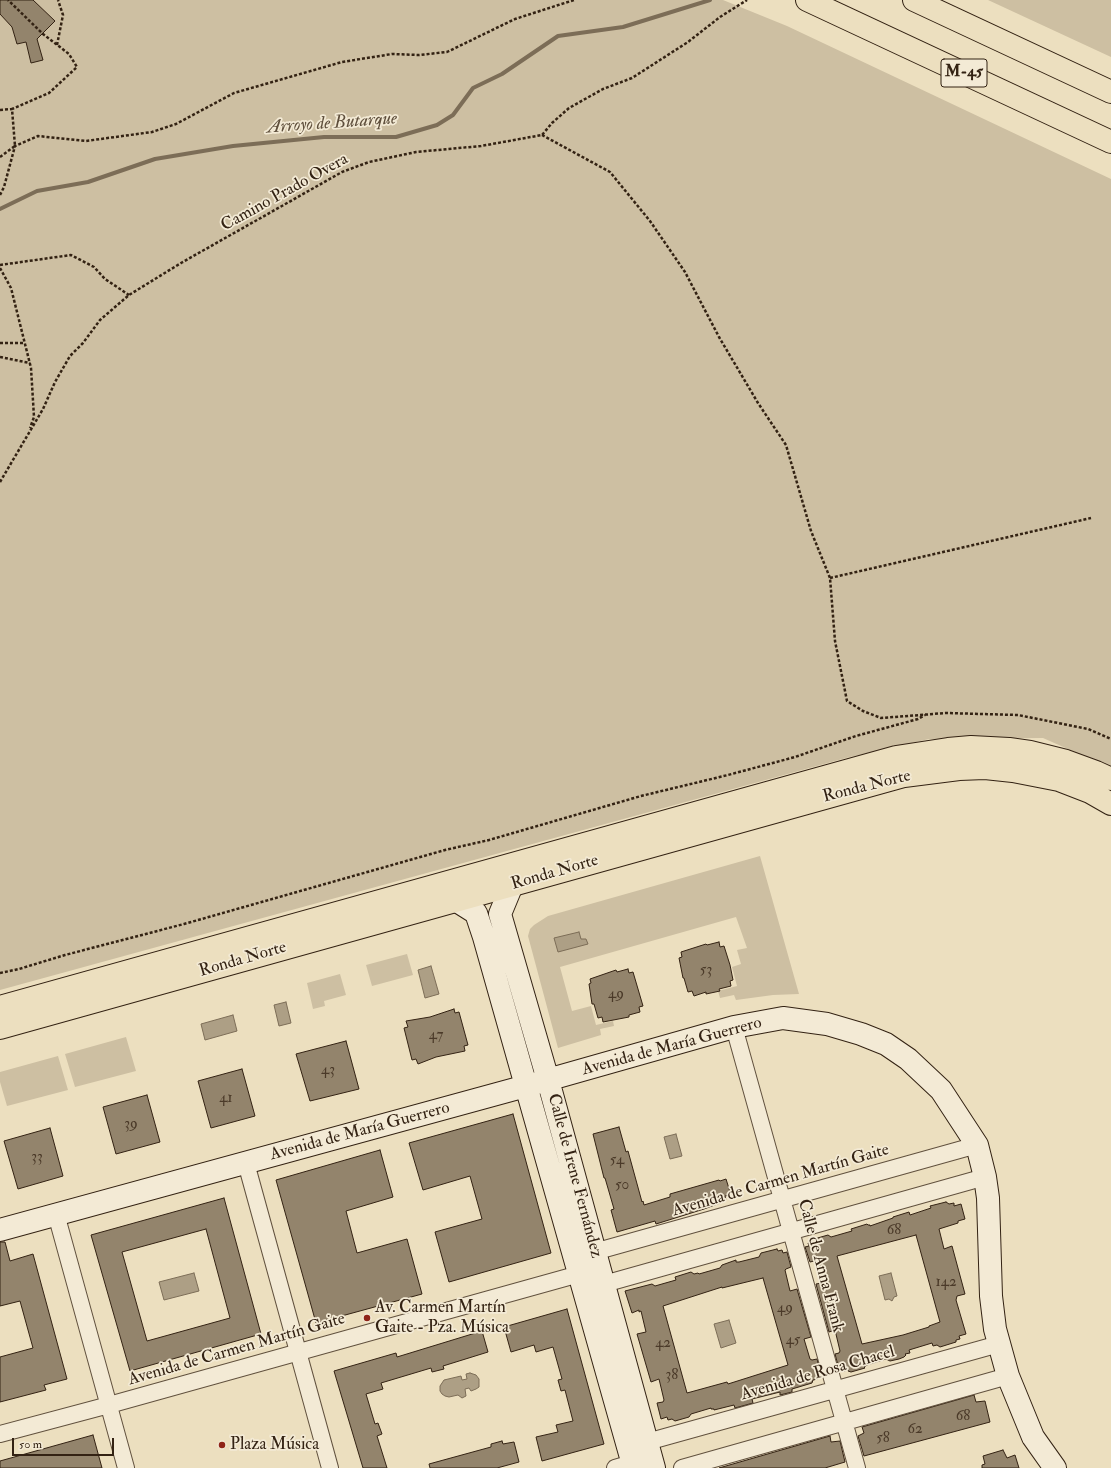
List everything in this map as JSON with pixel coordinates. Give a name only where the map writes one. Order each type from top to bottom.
[{"type":"main road","name":"M-45","points":[[914,0],[1111,92]]},
{"type":"main road","name":"M-45","points":[[812,2],[1111,142]]},
{"type":"main road","name":"Ronda Norte","points":[[0,1006],[896,758],[948,748],[971,747],[1010,749],[1030,752],[1066,761],[1111,779]]},
{"type":"main road","name":"Ronda Norte","points":[[0,1028],[877,783],[933,771],[985,768],[1025,772],[1059,780],[1090,792],[1111,804]]},
{"type":"street","name":"Calle de Irene Fernández","points":[[512,885],[500,914],[548,1080],[594,1270],[627,1466]]},
{"type":"street","name":"Calle de Irene Fernández","points":[[457,901],[476,913],[526,1086],[594,1270],[654,1468]]},
{"type":"street","name":"Avenida de María Guerrero","points":[[0,1230],[548,1080],[734,1027],[783,1018],[827,1024],[861,1034],[886,1044],[908,1059],[941,1090],[977,1145],[985,1177],[988,1198],[991,1296],[995,1329],[1008,1376],[1033,1438],[1055,1468]]},
{"type":"street","name":"Calle de Anna Frank","points":[[734,1027],[857,1468]]},
{"type":"street","name":"Avenida de Carmen Martín Gaite","points":[[0,1434],[298,1353],[594,1270],[782,1201],[977,1145]]},
{"type":"street","points":[[246,1163],[330,1468]]},
{"type":"street","name":"Avenida de Carmen Martín Gaite","points":[[594,1270],[791,1232],[985,1177]]},
{"type":"street","points":[[56,1214],[126,1468]]},
{"type":"street","name":"Avenida de Rosa Chacel","points":[[647,1442],[999,1344]]},
{"type":"street","points":[[682,1468],[1008,1376]]},
{"type":"path","points":[[0,110],[12,109],[49,93],[77,67],[69,54],[43,34],[8,0]]},
{"type":"path","points":[[57,45],[63,15],[58,0]]},
{"type":"path","points":[[0,157],[15,146],[38,136],[86,141],[152,132],[176,124],[234,93],[342,62],[392,54],[419,56],[447,52],[515,19],[574,0]]},
{"type":"path","points":[[747,0],[720,17],[688,42],[632,78],[603,89],[569,108],[552,123],[542,135],[610,172],[650,221],[685,272],[719,338],[786,446],[811,531],[830,578],[835,641],[847,701],[863,711],[881,718],[946,713],[1018,715],[1088,729],[1111,739]]},
{"type":"path","points":[[0,195],[4,187],[15,146],[12,109]]},
{"type":"path","name":"Camino Prado Overa","points":[[0,482],[29,433],[70,356],[83,343],[100,320],[129,295],[181,263],[342,172],[369,162],[416,152],[481,146],[542,135]]},
{"type":"path","points":[[0,265],[71,255],[94,267],[105,279],[129,295]]},
{"type":"path","points":[[0,268],[11,288],[30,363],[34,417],[29,433]]},
{"type":"path","points":[[0,343],[25,343]]},
{"type":"path","points":[[0,357],[30,363]]},
{"type":"path","points":[[830,578],[1091,518]]},
{"type":"path","points":[[0,973],[177,926],[445,850],[489,840],[640,796],[728,775],[794,757],[856,736],[918,719],[924,715]]},
{"type":"shaded area","points":[[0,0],[723,0],[787,26],[1111,179],[1111,768],[1043,738],[929,739],[846,758],[0,990]]},
{"type":"shaded area","points":[[988,0],[1111,0],[1111,57]]},
{"type":"shaded area","points":[[760,856],[799,994],[773,995],[736,1000],[734,995],[720,998],[718,991],[737,986],[732,967],[741,964],[737,950],[747,948],[736,917],[560,967],[572,1011],[591,1006],[596,1025],[613,1021],[614,1026],[600,1029],[601,1035],[558,1048],[528,936],[530,929],[534,925],[548,916]]},
{"type":"shaded area","points":[[579,932],[581,939],[586,939],[588,944],[558,952],[554,938]]},
{"type":"shaded area","points":[[407,954],[413,975],[372,986],[366,965]]},
{"type":"shaded area","points":[[431,966],[439,994],[425,998],[418,970]]},
{"type":"shaded area","points":[[340,974],[346,995],[324,1001],[325,1006],[313,1009],[307,983]]},
{"type":"shaded area","points":[[286,1002],[291,1023],[279,1026],[274,1005]]},
{"type":"shaded area","points":[[233,1015],[237,1031],[205,1040],[201,1024]]},
{"type":"shaded area","points":[[126,1037],[136,1071],[75,1087],[65,1054]]},
{"type":"shaded area","points":[[58,1056],[68,1090],[7,1106],[0,1082],[0,1072]]},
{"type":"shaded area","points":[[676,1134],[682,1156],[670,1159],[664,1137]]},
{"type":"shaded area","points":[[194,1273],[199,1291],[164,1300],[159,1282]]},
{"type":"shaded area","points":[[891,1273],[897,1296],[894,1297],[892,1301],[889,1299],[885,1300],[879,1276]]},
{"type":"shaded area","points":[[729,1320],[736,1343],[721,1348],[714,1324]]},
{"type":"shaded area","points":[[470,1373],[476,1375],[479,1379],[479,1387],[471,1391],[469,1388],[465,1389],[466,1396],[462,1398],[458,1395],[449,1397],[442,1394],[440,1391],[440,1386],[444,1380],[461,1376],[462,1380],[467,1379],[466,1374]]},
{"type":"building","points":[[0,0],[33,0],[55,21],[37,39],[43,60],[31,63],[26,42],[17,44],[12,27],[0,14]]},
{"type":"building","points":[[719,942],[720,947],[724,946],[730,965],[733,980],[730,981],[731,986],[719,989],[720,991],[706,994],[706,992],[694,996],[692,991],[688,992],[683,978],[679,958],[682,957],[681,952],[706,944]]},
{"type":"building","points":[[628,969],[629,973],[633,972],[643,1006],[639,1007],[640,1012],[629,1015],[629,1017],[603,1022],[602,1017],[598,1018],[594,1004],[592,1004],[589,984],[591,983],[590,979],[616,970],[617,972]]},
{"type":"building","points":[[454,1009],[455,1013],[459,1012],[468,1045],[464,1046],[465,1051],[436,1057],[418,1064],[416,1059],[412,1060],[404,1028],[408,1027],[406,1021],[430,1017]]},
{"type":"building","points":[[346,1041],[359,1089],[310,1101],[296,1054]]},
{"type":"building","points":[[242,1069],[255,1116],[211,1128],[198,1081]]},
{"type":"building","points":[[147,1095],[160,1142],[116,1154],[103,1107]]},
{"type":"building","points":[[513,1114],[551,1253],[449,1282],[435,1232],[482,1219],[470,1176],[423,1190],[409,1143]]},
{"type":"building","points":[[619,1127],[626,1152],[628,1151],[644,1205],[670,1197],[670,1194],[726,1179],[731,1195],[725,1196],[726,1200],[704,1209],[656,1224],[655,1221],[617,1232],[611,1210],[614,1209],[604,1178],[593,1134]]},
{"type":"building","points":[[50,1128],[63,1176],[18,1189],[4,1141]]},
{"type":"building","points":[[380,1150],[393,1197],[346,1211],[357,1253],[407,1239],[422,1294],[316,1323],[276,1180]]},
{"type":"building","points":[[224,1198],[261,1334],[130,1371],[91,1235]],"holes":[[[206,1229],[230,1318],[147,1341],[122,1252]]]},
{"type":"building","points":[[946,1202],[949,1204],[954,1203],[954,1206],[961,1204],[965,1219],[958,1221],[958,1223],[939,1229],[944,1249],[952,1246],[965,1294],[957,1296],[956,1300],[966,1334],[959,1336],[960,1339],[956,1340],[956,1342],[940,1347],[937,1345],[933,1346],[932,1343],[909,1350],[910,1353],[905,1354],[906,1355],[904,1357],[899,1359],[890,1361],[886,1359],[851,1372],[848,1370],[844,1371],[843,1368],[839,1369],[835,1354],[839,1353],[840,1351],[835,1330],[829,1332],[816,1284],[822,1283],[815,1262],[810,1262],[805,1247],[809,1246],[808,1243],[812,1242],[814,1239],[828,1235],[831,1237],[852,1231],[851,1229],[867,1224],[870,1226],[909,1212],[910,1215],[931,1208],[930,1206]],"holes":[[[916,1235],[940,1322],[903,1335],[862,1344],[837,1256]]]},
{"type":"building","points":[[0,1242],[5,1242],[10,1261],[33,1254],[67,1379],[44,1385],[46,1390],[0,1402],[0,1357],[33,1348],[20,1301],[0,1306]]},
{"type":"building","points":[[777,1249],[778,1251],[782,1250],[783,1253],[787,1252],[791,1267],[785,1270],[790,1291],[797,1289],[811,1337],[804,1339],[810,1359],[817,1359],[821,1374],[817,1375],[818,1379],[813,1380],[812,1383],[792,1389],[792,1392],[780,1395],[780,1392],[752,1399],[753,1403],[735,1408],[734,1405],[714,1410],[711,1408],[675,1421],[672,1419],[668,1420],[667,1417],[661,1419],[657,1403],[663,1402],[664,1400],[659,1379],[651,1382],[637,1334],[646,1332],[641,1311],[639,1312],[639,1310],[632,1313],[625,1291],[652,1284],[655,1286],[676,1280],[675,1277],[691,1272],[694,1274],[699,1274],[720,1268],[722,1265],[736,1260],[736,1262],[739,1262],[759,1257],[761,1253]],"holes":[[[763,1278],[788,1365],[728,1384],[727,1382],[687,1393],[663,1306],[722,1287]]]},
{"type":"building","points":[[567,1309],[604,1444],[542,1461],[536,1437],[558,1432],[556,1425],[573,1421],[565,1390],[561,1391],[558,1380],[562,1379],[553,1347],[536,1352],[534,1345],[511,1352],[504,1327]]},
{"type":"building","points":[[482,1331],[488,1352],[443,1366],[444,1369],[432,1372],[431,1368],[381,1383],[383,1389],[366,1394],[375,1424],[378,1423],[382,1434],[377,1436],[387,1468],[363,1468],[334,1371],[396,1353],[397,1357]]},
{"type":"building","points":[[974,1395],[976,1402],[985,1401],[990,1422],[864,1456],[858,1436],[864,1433],[862,1427]]},
{"type":"building","points":[[93,1435],[102,1468],[0,1468],[0,1461]]},
{"type":"building","points":[[830,1436],[831,1442],[840,1441],[845,1462],[825,1468],[719,1468]]},
{"type":"building","points":[[502,1441],[503,1444],[514,1442],[519,1462],[497,1468],[430,1468],[429,1464],[491,1447],[491,1444]]},
{"type":"building","points":[[1003,1450],[1007,1458],[1015,1455],[1019,1468],[982,1468],[982,1465],[985,1464],[983,1456]]},
{"type":"waterway","name":"Arroyo de Butarque","points":[[0,209],[37,191],[88,182],[155,159],[233,146],[324,137],[396,137],[437,125],[453,115],[473,88],[502,74],[558,36],[623,27],[710,0]]},
{"type":"place","name":"Av. Carmen Martín Gaite - Pza. Música","points":[[367,1318]]},
{"type":"place","name":"Plaza Música","points":[[222,1445]]}]
